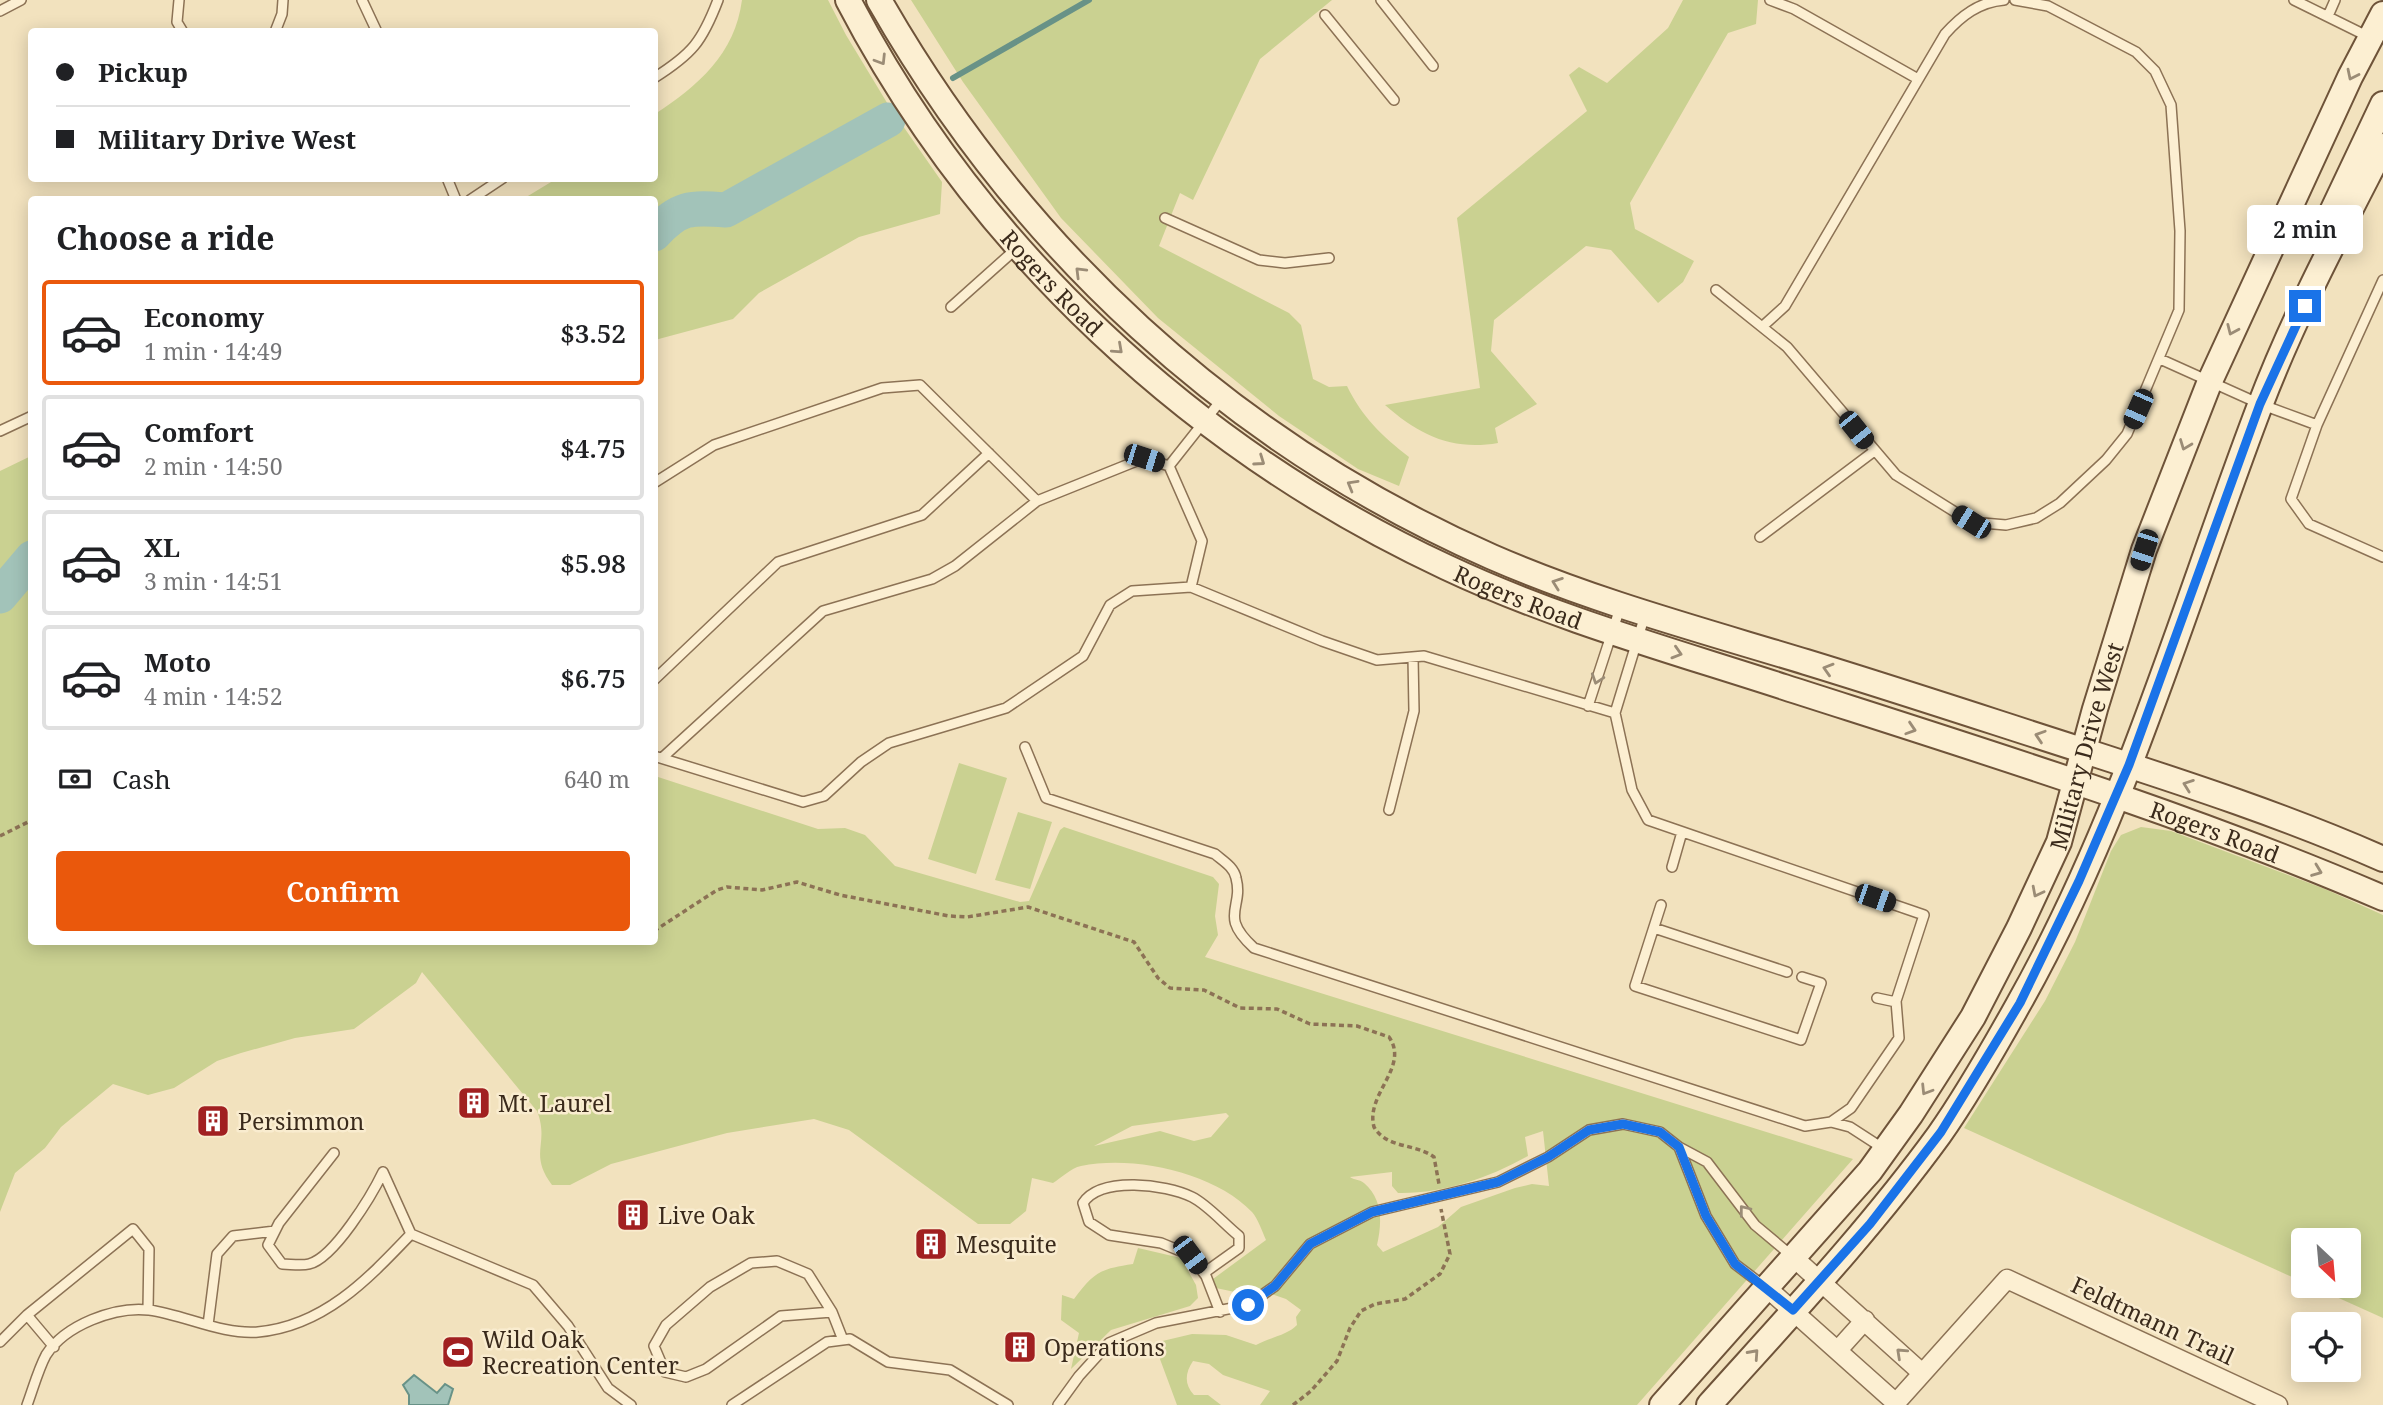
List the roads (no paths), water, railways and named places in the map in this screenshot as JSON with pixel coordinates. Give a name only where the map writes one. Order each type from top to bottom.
[{"type":"main road","name":"Rogers Road","points":[[848,0],[877,54],[918,116],[976,197],[1018,247],[1113,344],[1205,420],[1304,490],[1424,557],[1514,596],[1637,641],[2116,794],[2383,898]]},
{"type":"main road","name":"Rogers Road","points":[[879,0],[953,119],[1024,210],[1121,311],[1222,399],[1304,457],[1407,516],[1496,558],[1621,605],[2129,765],[2347,843],[2383,859]]},
{"type":"main road","name":"Military Drive West","points":[[1662,1405],[1885,1150],[1973,1017],[2053,858],[2144,550],[2210,381],[2377,41],[2383,14]]},
{"type":"main road","points":[[2305,306],[2314,252],[2383,104]]},
{"type":"main road","name":"Military Drive West","points":[[1709,1405],[1870,1224],[1941,1132],[2020,1003],[2079,881],[2129,765],[2260,404],[2383,146]]},
{"type":"street","points":[[1766,1287],[1895,1404],[1922,1373],[1793,1257]]},
{"type":"street","name":"Feldtmann Trail","points":[[1922,1373],[2007,1279],[2278,1405]]},
{"type":"street","points":[[1838,1350],[1864,1320]]},
{"type":"lane","points":[[0,11],[21,0]]},
{"type":"lane","points":[[179,0],[177,22],[181,28]]},
{"type":"lane","points":[[277,28],[282,14],[283,0]]},
{"type":"lane","points":[[362,0],[375,28]]},
{"type":"lane","points":[[658,75],[687,57],[708,27],[718,0]]},
{"type":"lane","points":[[1381,0],[1433,66]]},
{"type":"lane","points":[[1770,0],[1794,9],[1918,79]]},
{"type":"lane","points":[[1763,326],[1785,306],[1945,34],[1960,18],[1990,1],[2004,0]]},
{"type":"lane","points":[[1716,290],[1787,347],[1873,452],[1896,475],[1971,522],[2006,525],[2036,517],[2060,503],[2106,460],[2127,434],[2179,310],[2179,218],[2171,105],[2155,71],[2136,52],[2048,6],[2015,0]]},
{"type":"lane","points":[[2294,0],[2377,41]]},
{"type":"lane","points":[[2328,16],[2335,0]]},
{"type":"lane","points":[[1325,15],[1394,100]]},
{"type":"lane","points":[[476,196],[497,182]]},
{"type":"lane","points":[[1165,218],[1259,260],[1285,263],[1329,258]]},
{"type":"lane","points":[[951,307],[1018,247]]},
{"type":"lane","points":[[2383,279],[2317,425],[2291,492],[2295,506],[2309,524],[2383,556]]},
{"type":"lane","points":[[2160,359],[2260,404],[2317,425]]},
{"type":"lane","points":[[658,481],[714,445],[882,388],[920,385],[1037,501]]},
{"type":"lane","points":[[1170,466],[1222,399]]},
{"type":"lane","points":[[0,431],[28,418]]},
{"type":"lane","points":[[1760,537],[1873,452]]},
{"type":"lane","points":[[658,676],[778,562],[922,515],[989,453]]},
{"type":"lane","points":[[658,757],[822,611],[932,579],[955,566],[1037,501],[1144,458],[1170,466],[1202,541],[1191,587]]},
{"type":"lane","points":[[658,757],[803,802],[824,796],[889,743],[1006,708],[1083,656],[1110,605],[1132,591],[1191,587],[1322,641],[1377,660],[1424,656],[1615,713]]},
{"type":"lane","points":[[1588,706],[1621,605]]},
{"type":"lane","points":[[1025,747],[1046,798],[1215,854],[1230,867],[1237,879],[1233,911],[1237,927],[1254,948],[1805,1126],[1831,1122],[1851,1108],[1899,1038],[1896,1002],[1923,915],[1648,820],[1632,790],[1615,713],[1646,612]]},
{"type":"lane","points":[[1389,810],[1414,711],[1413,657]]},
{"type":"lane","points":[[1672,867],[1682,832]]},
{"type":"lane","points":[[1661,905],[1635,986],[1801,1041],[1821,983],[1802,977]]},
{"type":"lane","points":[[1654,928],[1787,972]]},
{"type":"lane","points":[[1877,998],[1896,1002]]},
{"type":"lane","points":[[1831,1122],[1858,1133],[1885,1150]]},
{"type":"lane","points":[[1058,1405],[1109,1343],[1156,1323],[1248,1305],[1275,1286],[1310,1244],[1372,1212],[1498,1182],[1548,1157],[1589,1130],[1623,1124],[1660,1132],[1679,1147],[1707,1162],[1755,1225],[1793,1257]]},
{"type":"lane","points":[[1679,1147],[1706,1216],[1735,1264],[1766,1287]]},
{"type":"lane","points":[[334,1153],[275,1231],[268,1245],[282,1264],[311,1264],[330,1248],[368,1204],[383,1172],[411,1234],[533,1286],[568,1326],[608,1388],[631,1405]]},
{"type":"lane","points":[[1204,1273],[1239,1248],[1239,1236],[1192,1197],[1147,1186],[1113,1185],[1091,1192],[1083,1203],[1089,1222],[1109,1235],[1171,1247],[1190,1255],[1204,1273],[1220,1312]]},
{"type":"lane","points":[[0,1342],[27,1315],[133,1229],[149,1249],[148,1310]]},
{"type":"lane","points":[[208,1325],[217,1254],[233,1236],[275,1231]]},
{"type":"lane","points":[[27,1405],[47,1355],[71,1331],[119,1312],[148,1310],[208,1325],[258,1332],[314,1318],[365,1282],[411,1234]]},
{"type":"lane","points":[[832,1312],[781,1316],[706,1369],[686,1377],[666,1372],[654,1346],[666,1325],[710,1287],[751,1263],[778,1261],[808,1274],[832,1312],[843,1340]]},
{"type":"lane","points":[[27,1315],[54,1347]]},
{"type":"lane","points":[[732,1405],[827,1342],[850,1339],[888,1362],[950,1370],[1008,1405]]},
{"type":"water","points":[[414,1375],[437,1393],[445,1384],[453,1389],[448,1405],[409,1405],[409,1395],[403,1385]]},
{"type":"waterway","points":[[953,78],[1089,0]]},
{"type":"waterway","points":[[658,230],[671,218],[686,211],[726,210],[888,120]]},
{"type":"waterway","points":[[0,596],[28,563]]},
{"type":"place","name":"Mt. Laurel","points":[[474,1103]]},
{"type":"place","name":"Persimmon","points":[[213,1121]]},
{"type":"place","name":"Live Oak","points":[[633,1215]]},
{"type":"place","name":"Mesquite","points":[[931,1244]]},
{"type":"place","name":"Operations","points":[[1020,1347]]},
{"type":"place","name":"Wild Oak Recreation Center","points":[[458,1352]]}]
